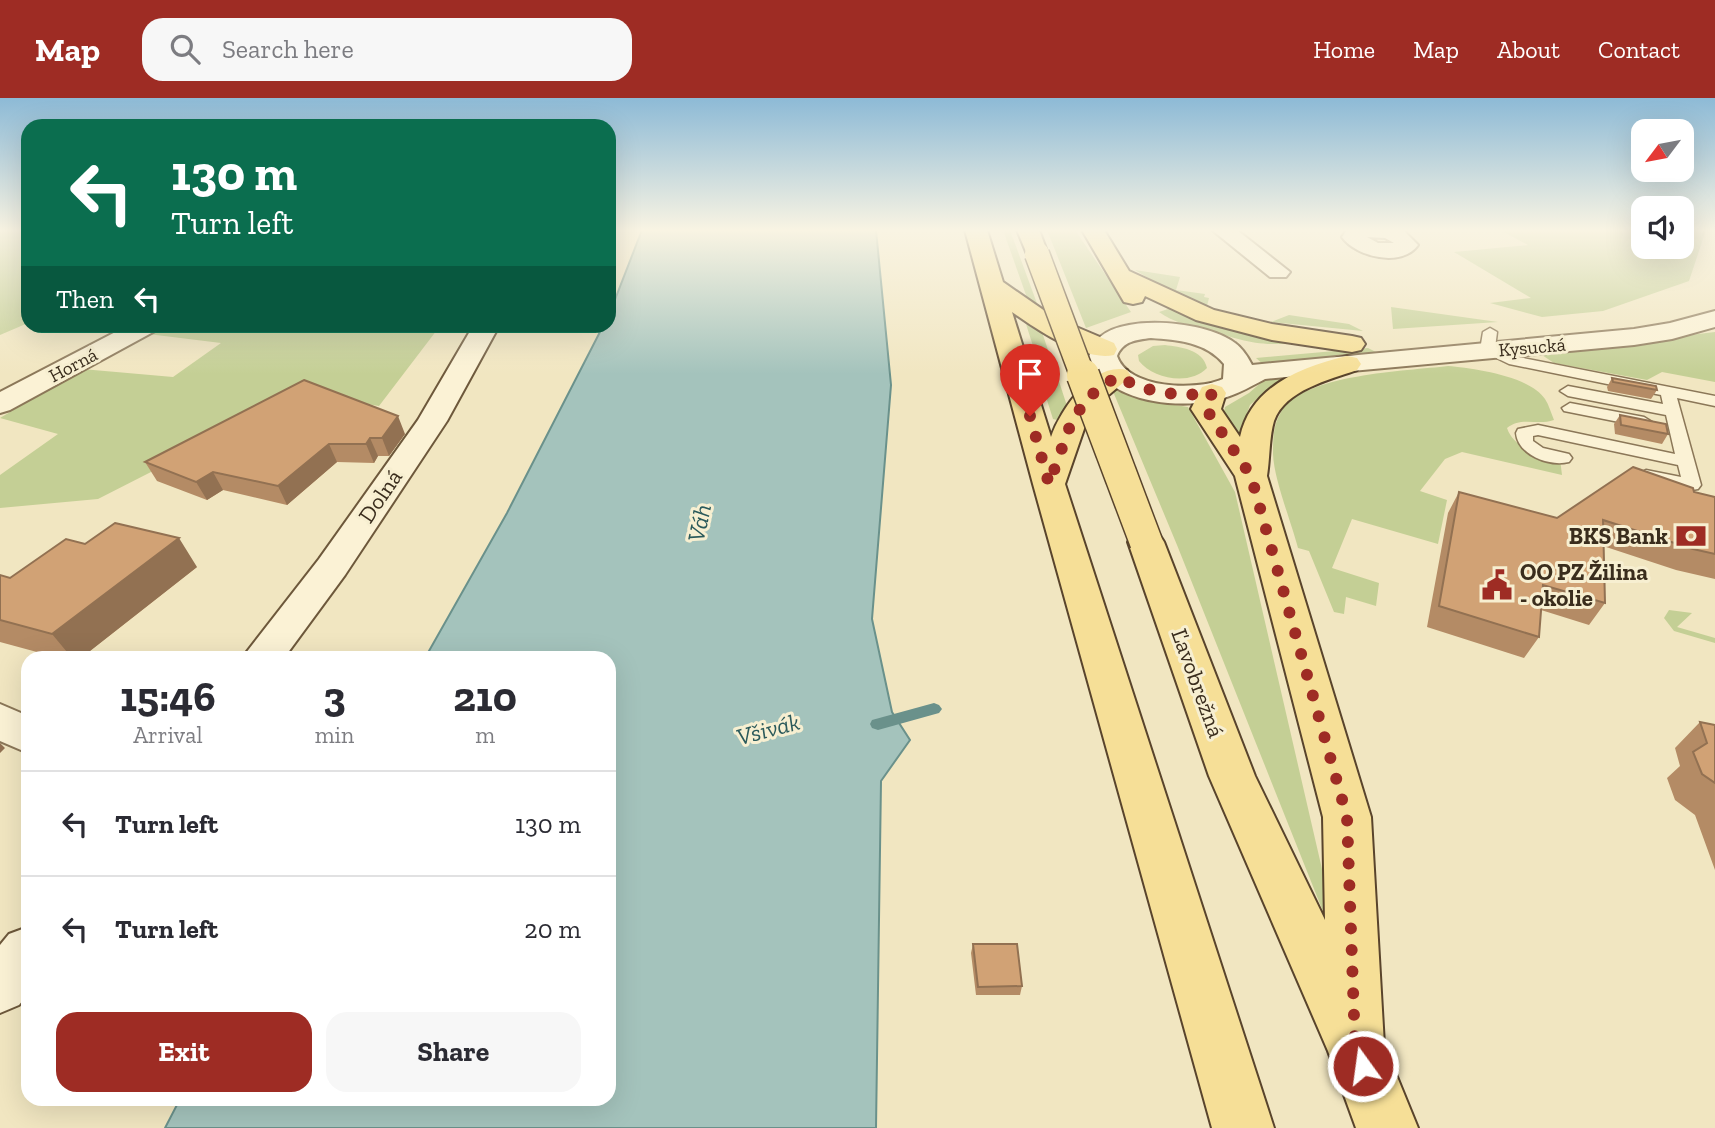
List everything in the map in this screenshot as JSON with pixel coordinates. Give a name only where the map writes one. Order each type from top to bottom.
[{"type":"main road","points":[[991,278],[1049,484],[1243,1128]]},
{"type":"main road","name":"Ľavobrežná","points":[[1047,278],[1232,776],[1355,1045],[1387,1128]]},
{"type":"main road","points":[[1122,278],[1137,303],[1174,331]]},
{"type":"main road","points":[[1125,278],[1205,315],[1350,354]]},
{"type":"main road","points":[[993,286],[1035,319],[1078,341],[1110,362],[1070,426],[1049,484]]},
{"type":"main road","points":[[1251,476],[1259,420],[1270,401],[1350,354]]},
{"type":"main road","points":[[1225,387],[1206,409],[1251,476],[1347,817],[1355,1045]]},
{"type":"street","name":"Kysucká","points":[[1350,354],[1488,341],[1634,337],[1672,331],[1705,308]]},
{"type":"street","points":[[1225,387],[1241,372],[1239,362],[1231,352],[1205,339],[1174,331],[1129,333],[1111,341],[1110,362],[1150,391],[1182,395],[1225,387],[1259,371],[1350,354]]},
{"type":"street","name":"Horná","points":[[0,404],[133,333]]},
{"type":"street","name":"Dolná","points":[[267,651],[332,567],[432,421],[482,333]]},
{"type":"street","points":[[1231,352],[1350,354]]},
{"type":"street","points":[[0,721],[21,731]]},
{"type":"street","points":[[0,986],[21,960]]},
{"type":"lane","points":[[1488,341],[1509,360],[1715,401]]},
{"type":"lane","points":[[1565,372],[1573,438]]},
{"type":"lane","points":[[1634,473],[1692,485],[1668,393]]},
{"type":"lane","points":[[1569,400],[1672,411]]},
{"type":"lane","points":[[1569,400],[1677,429]]},
{"type":"lane","points":[[1563,458],[1537,452],[1525,443],[1524,433],[1538,430],[1685,461]]},
{"type":"green space","points":[[0,278],[21,278],[21,326],[0,335]]},
{"type":"green space","points":[[1020,278],[1028,278],[1046,328],[1032,312]]},
{"type":"green space","points":[[1066,278],[1108,278],[1131,312],[1086,328]]},
{"type":"green space","points":[[1148,278],[1180,278],[1176,290],[1205,294],[1204,297],[1209,298],[1207,306],[1184,295],[1179,297]]},
{"type":"green space","points":[[1498,278],[1690,278],[1689,281],[1603,311],[1542,317],[1490,303],[1531,298]]},
{"type":"green space","points":[[1391,307],[1498,322],[1393,329]]},
{"type":"green space","points":[[1171,308],[1293,343],[1248,341],[1181,323],[1159,312]]},
{"type":"green space","points":[[1289,315],[1349,324],[1363,331],[1271,322]]},
{"type":"green space","points":[[1026,324],[1042,332],[1052,362],[1039,365]]},
{"type":"green space","points":[[1715,332],[1715,382],[1662,372],[1647,380],[1554,363],[1539,353]]},
{"type":"green space","points":[[435,333],[379,406],[304,394],[98,499],[0,508],[0,475],[58,434],[0,418],[82,369],[173,377],[221,343],[148,334]]},
{"type":"green space","points":[[1165,345],[1196,353],[1207,368],[1191,377],[1172,378],[1153,372],[1139,361],[1138,355],[1153,346]]},
{"type":"green space","points":[[1368,348],[1378,353],[1264,365],[1256,358]]},
{"type":"green space","points":[[1448,366],[1500,375],[1527,384],[1538,391],[1546,401],[1554,420],[1518,423],[1507,428],[1515,441],[1522,446],[1560,459],[1562,475],[1462,452],[1445,459],[1420,491],[1447,500],[1438,544],[1352,519],[1332,568],[1379,583],[1376,606],[1346,597],[1344,614],[1334,612],[1309,551],[1298,548],[1280,488],[1273,454],[1278,417],[1293,399],[1310,389],[1332,382]]},
{"type":"green space","points":[[1055,369],[1067,406],[1057,420],[1053,419],[1040,378],[1044,372]]},
{"type":"green space","points":[[1290,376],[1273,385],[1250,405],[1239,436],[1223,417],[1225,407],[1249,393],[1264,380]]},
{"type":"green space","points":[[1112,389],[1141,400],[1188,407],[1235,492],[1334,921],[1326,919]]},
{"type":"green space","points":[[1669,610],[1692,613],[1677,627],[1715,638],[1715,643],[1674,631],[1664,618]]},
{"type":"water","name":"Váh","points":[[623,278],[881,278],[891,385],[872,619],[892,712],[910,740],[881,781],[876,1128],[165,1128],[176,1106],[616,1106],[616,651],[429,651],[507,513],[599,333],[616,333],[616,297]]},
{"type":"building","points":[[1612,378],[1656,386],[1657,390],[1613,382]]},
{"type":"building","points":[[304,380],[398,416],[382,438],[370,438],[366,444],[329,444],[278,486],[213,472],[196,482],[145,462]]},
{"type":"building","points":[[1620,415],[1666,424],[1668,434],[1621,425]]},
{"type":"building","points":[[1633,467],[1693,488],[1694,492],[1715,497],[1715,554],[1603,520],[1605,603],[1543,585],[1539,637],[1439,606],[1459,492],[1557,518]]},
{"type":"building","points":[[115,523],[179,538],[52,634],[0,620],[0,575],[10,578],[66,539],[85,544]]},
{"type":"building","points":[[1700,722],[1715,725],[1715,783],[1702,774],[1693,752],[1707,743]]},
{"type":"building","points":[[973,944],[1017,944],[1022,986],[978,987]]},
{"type":"waterway","name":"Všivák","points":[[878,724],[934,709]]},
{"type":"place","name":"BKS Bank","points":[[1691,536]]},
{"type":"place","name":"OO PZ Žilina - okolie","points":[[1497,585]]},
{"type":"route","points":[[1030,416],[1049,484],[1070,426],[1086,399],[1117,376],[1150,391],[1193,395],[1212,393],[1206,409],[1251,476],[1347,817],[1355,1045],[1363,1066]]}]
